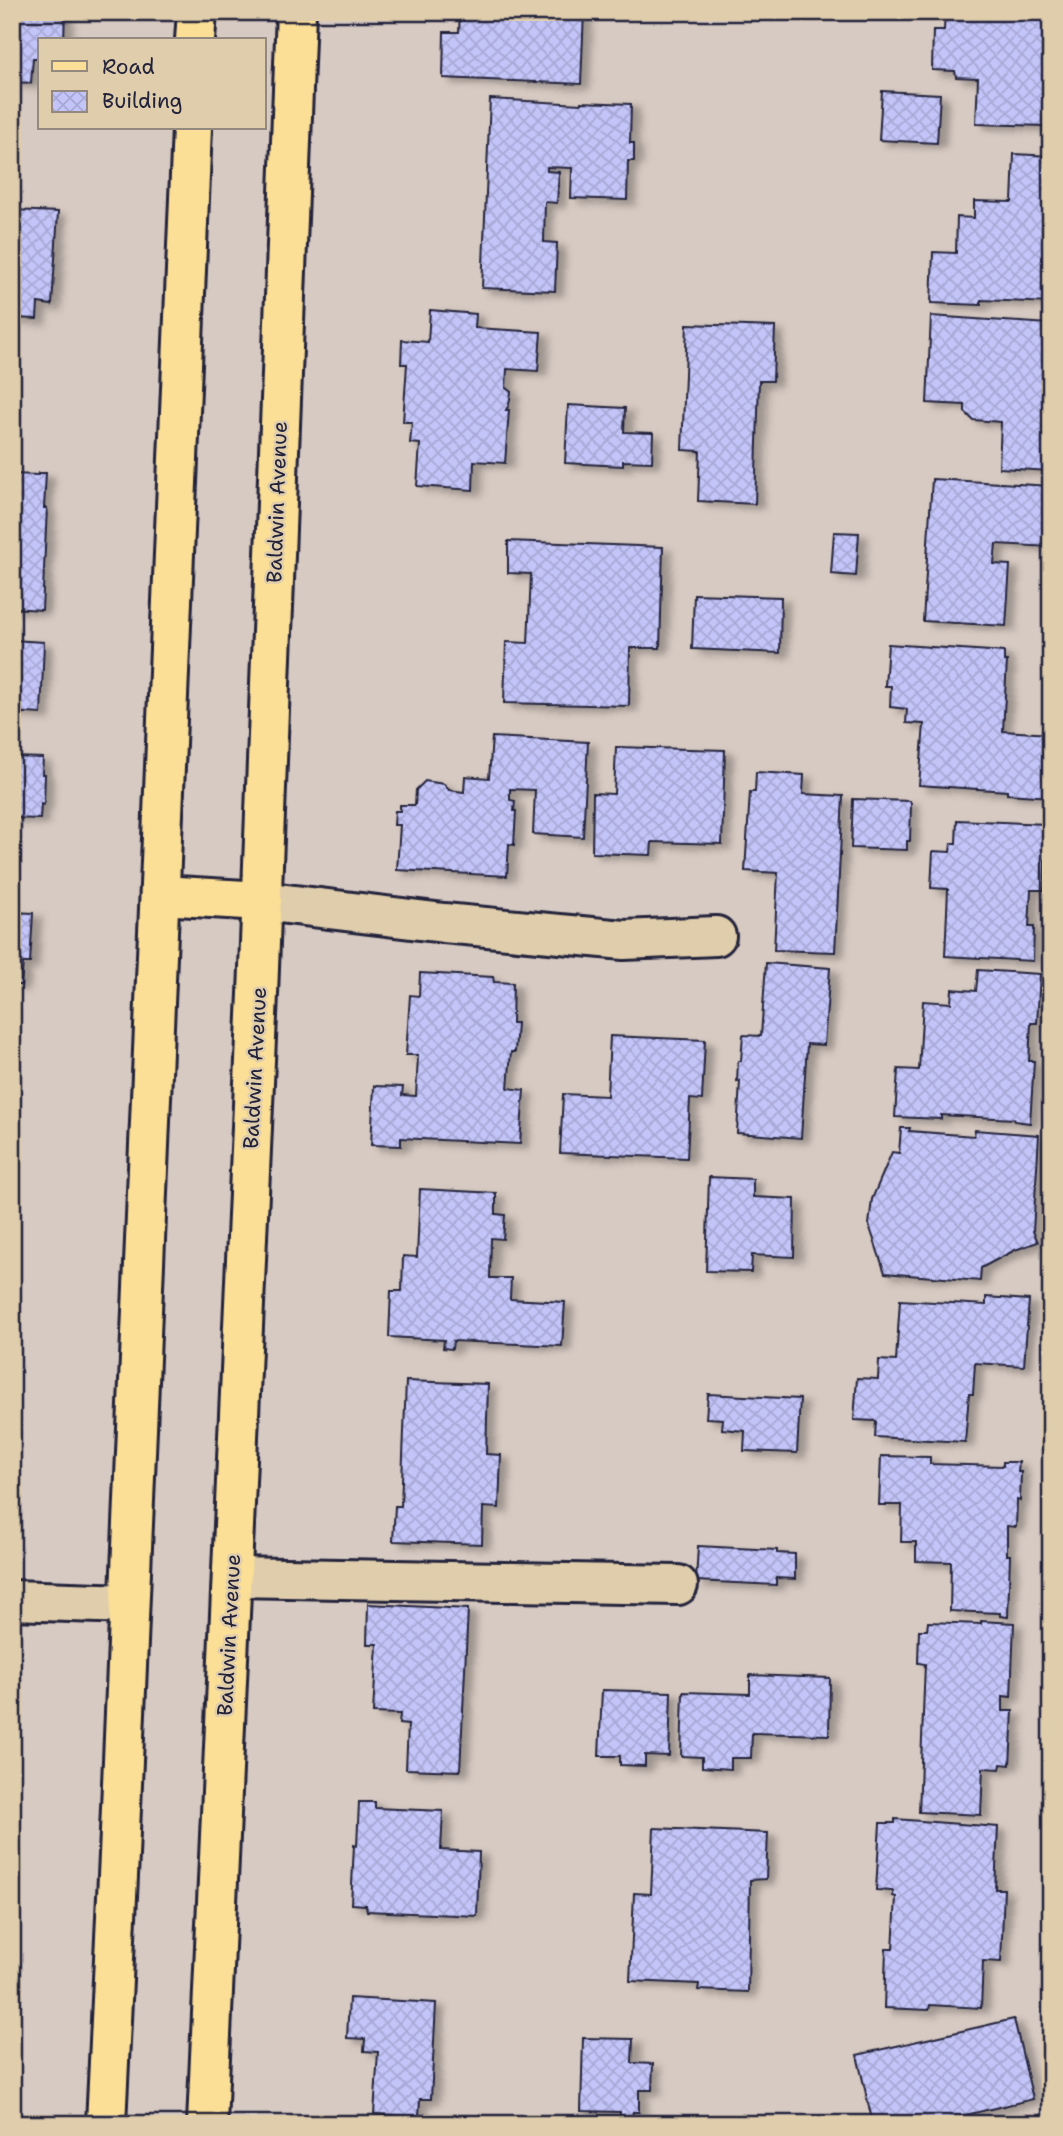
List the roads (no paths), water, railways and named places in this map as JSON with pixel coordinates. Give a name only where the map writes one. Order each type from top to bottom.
[{"type":"main road","points":[[195,38],[197,12]]},
{"type":"main road","name":"Baldwin Avenue","points":[[207,2124],[262,901],[296,12]]},
{"type":"main road","points":[[106,2124],[192,130]]},
{"type":"main road","points":[[160,895],[262,901]]},
{"type":"lane","points":[[262,901],[444,923],[624,940],[716,936]]},
{"type":"lane","points":[[232,1577],[678,1585]]},
{"type":"lane","points":[[12,1600],[129,1604]]}]
